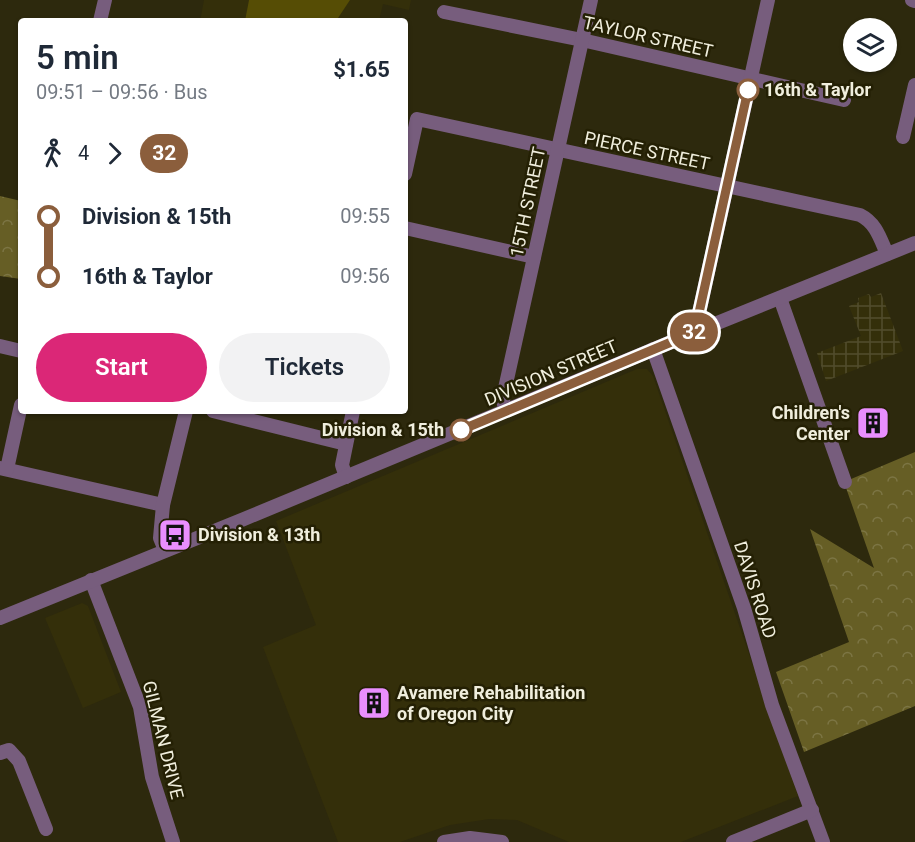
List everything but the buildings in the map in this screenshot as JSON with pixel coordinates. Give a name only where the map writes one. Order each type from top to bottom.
[{"type":"street","points":[[101,18],[105,0]]},
{"type":"street","name":"15TH STREET","points":[[506,411],[503,401],[504,393],[591,0]]},
{"type":"street","points":[[700,330],[697,322],[768,0]]},
{"type":"street","name":"TAYLOR STREET","points":[[444,12],[582,40],[844,100]]},
{"type":"street","points":[[903,137],[915,85]]},
{"type":"street","name":"PIERCE STREET","points":[[408,160],[417,118],[860,215],[869,219],[876,229],[887,254]]},
{"type":"street","points":[[408,229],[534,257]]},
{"type":"street","name":"DIVISION STREET","points":[[0,618],[915,243]]},
{"type":"street","points":[[780,298],[845,482]]},
{"type":"street","points":[[0,346],[18,350]]},
{"type":"street","name":"DAVIS ROAD","points":[[653,349],[744,608],[772,705],[823,842]]},
{"type":"street","points":[[18,414],[3,468],[163,505]]},
{"type":"street","points":[[165,550],[160,538],[163,505],[185,414]]},
{"type":"street","points":[[225,414],[346,444]]},
{"type":"street","points":[[346,477],[342,465],[352,414]]},
{"type":"street","name":"GILMAN DRIVE","points":[[91,580],[140,707],[152,777],[173,842]]},
{"type":"street","points":[[5,751],[19,761],[46,829]]},
{"type":"street","points":[[733,842],[812,810]]},
{"type":"street","points":[[444,842],[482,838],[502,842]]},
{"type":"shaded area","points":[[204,0],[411,0],[409,10],[383,4],[380,18],[201,18]]},
{"type":"shaded area","points":[[249,0],[350,0],[338,18],[246,18]]},
{"type":"shaded area","points":[[881,293],[903,351],[826,381],[817,353],[861,336],[849,306],[859,302],[858,298]]},
{"type":"shaded area","points":[[637,369],[647,369],[653,376],[798,796],[681,842],[569,842],[517,820],[489,819],[450,825],[400,842],[338,842],[263,647],[316,625],[276,521]]},
{"type":"shaded area","points":[[82,603],[88,606],[121,692],[83,708],[45,618]]},
{"type":"green space","points":[[0,196],[18,200],[18,279],[0,276]]},
{"type":"green space","points":[[915,452],[915,706],[804,752],[776,672],[849,642],[810,529],[874,568],[844,482]]},
{"type":"bus line","name":"32","points":[[461,430],[700,330],[697,322],[748,90]]},
{"type":"place","name":"16th & Taylor","points":[[748,90]]},
{"type":"place","name":"Children's Center","points":[[873,423]]},
{"type":"place","name":"Division & 15th","points":[[461,430]]},
{"type":"place","name":"Division & 13th","points":[[175,535]]},
{"type":"place","name":"Avamere Rehabilitation of Oregon City","points":[[374,703]]}]
